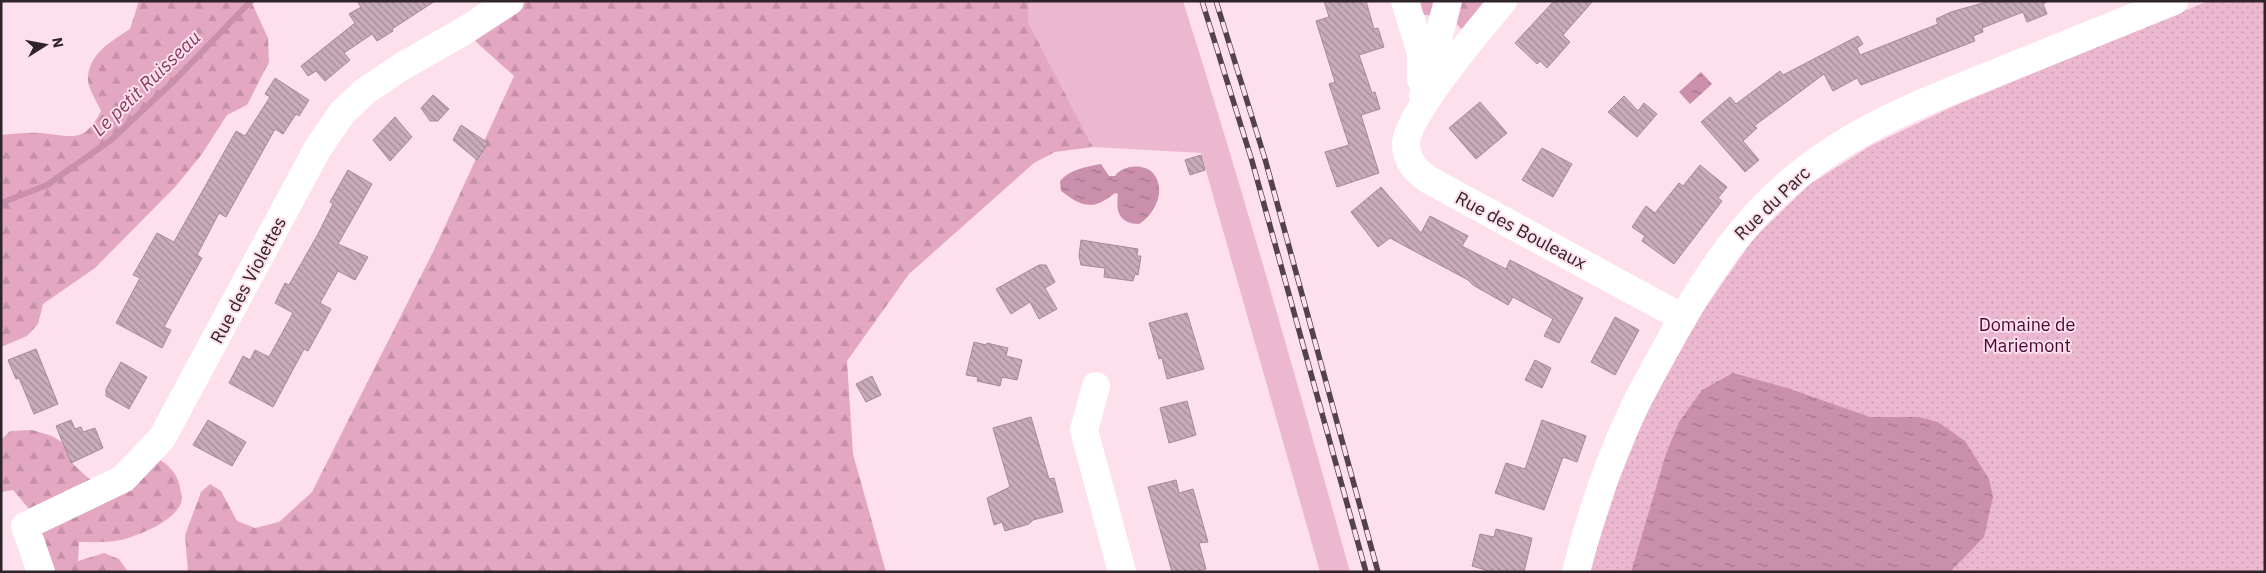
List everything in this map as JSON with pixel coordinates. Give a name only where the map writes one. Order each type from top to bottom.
[{"type":"street","name":"Rue des Violettes","points":[[41,572],[25,526],[123,479],[162,438],[318,148],[342,113],[364,92],[400,67],[464,31],[510,1]]},
{"type":"street","name":"Rue des Bouleaux","points":[[1405,1],[1421,53],[1422,67],[1418,112]]},
{"type":"street","points":[[1418,112],[1448,1]]},
{"type":"street","name":"Rue des Bouleaux","points":[[1503,1],[1418,112],[1406,141],[1410,162],[1418,172],[1683,318]]},
{"type":"street","name":"Rue du Parc","points":[[1576,572],[1607,471],[1633,409],[1683,318],[1725,250],[1746,225],[1791,180],[1814,162],[1872,128],[1958,88],[2174,1]]},
{"type":"street","points":[[1096,386],[1084,430],[1122,572]]},
{"type":"green space","points":[[139,1],[251,1],[268,38],[269,62],[247,105],[227,115],[202,154],[176,186],[95,268],[43,304],[38,324],[27,336],[1,347],[1,135],[36,133],[77,136],[89,129],[101,111],[88,82],[92,61],[116,38],[130,29]]},
{"type":"green space","points":[[510,1],[1028,1],[1028,22],[1093,147],[1055,152],[1034,163],[909,274],[847,361],[853,454],[886,572],[188,572],[185,535],[201,492],[210,484],[221,491],[237,521],[255,528],[279,522],[312,492],[434,250],[514,76],[464,31]]},
{"type":"green space","points":[[1028,1],[1183,1],[1269,286],[1350,572],[1320,572],[1201,153],[1093,147],[1028,22]]},
{"type":"green space","points":[[1406,1],[1498,1],[1469,31],[1460,28],[1454,20],[1438,15],[1425,15]]},
{"type":"green space","name":"Domaine de Mariemont","points":[[2208,1],[2265,1],[2265,572],[1589,572],[1618,483],[1652,398],[1703,311],[1754,238],[1810,184],[1872,145],[1954,106]]},
{"type":"green space","points":[[32,430],[52,436],[63,443],[70,461],[88,478],[105,489],[157,458],[175,474],[179,482],[182,498],[180,506],[167,519],[138,535],[121,540],[79,542],[78,561],[104,553],[119,559],[128,572],[41,572],[32,548],[45,517],[29,509],[13,490],[1,492],[1,440],[10,431]]},
{"type":"water","points":[[1701,72],[1712,84],[1690,104],[1679,92]]},
{"type":"water","points":[[1101,164],[1109,176],[1115,176],[1123,169],[1133,167],[1144,168],[1153,173],[1159,187],[1159,194],[1154,208],[1145,220],[1139,224],[1123,219],[1117,206],[1118,194],[1115,193],[1100,203],[1088,205],[1075,201],[1061,191],[1060,181],[1064,177],[1079,169]]},
{"type":"water","points":[[1733,373],[1787,388],[1870,417],[1919,417],[1938,422],[1965,441],[1989,479],[1993,497],[1984,537],[1950,572],[1631,572],[1666,454],[1679,422],[1702,390]]},
{"type":"building","points":[[357,1],[435,1],[377,41],[372,34],[344,53],[350,60],[325,81],[316,71],[308,76],[301,66],[355,23],[349,14],[361,7]]},
{"type":"building","points":[[1324,1],[1366,1],[1374,29],[1378,28],[1384,47],[1359,55],[1372,93],[1375,92],[1380,109],[1361,115],[1379,173],[1337,187],[1325,152],[1349,145],[1329,84],[1335,82],[1316,21],[1329,17]]},
{"type":"building","points":[[1554,1],[1593,1],[1563,35],[1570,42],[1547,68],[1540,61],[1537,64],[1515,43]]},
{"type":"building","points":[[1990,1],[2048,1],[2043,4],[2047,14],[2027,22],[2023,12],[1982,28],[1983,32],[1973,36],[1975,41],[1861,85],[1857,78],[1833,91],[1824,74],[1754,126],[1757,128],[1743,141],[1759,160],[1745,172],[1701,122],[1730,97],[1736,104],[1780,71],[1783,75],[1858,36],[1863,44],[1857,48],[1860,55],[1938,24],[1936,19],[1951,12]]},
{"type":"building","points":[[275,78],[309,100],[299,116],[296,114],[283,134],[275,129],[226,217],[219,213],[197,255],[202,258],[164,327],[171,330],[162,348],[116,323],[140,278],[133,275],[157,233],[174,242],[236,131],[245,136],[270,97],[265,94]]},
{"type":"building","points":[[433,95],[449,109],[438,121],[430,121],[421,108]]},
{"type":"building","points":[[1624,96],[1638,111],[1644,103],[1657,114],[1637,137],[1608,112]]},
{"type":"building","points":[[1480,102],[1507,133],[1476,159],[1449,128]]},
{"type":"building","points":[[395,117],[412,137],[390,161],[373,140]]},
{"type":"building","points":[[461,125],[488,143],[477,160],[453,140]]},
{"type":"building","points":[[1542,148],[1572,164],[1553,197],[1522,180]]},
{"type":"building","points":[[1201,155],[1205,170],[1190,175],[1185,160]]},
{"type":"building","points":[[1700,165],[1727,187],[1718,198],[1722,201],[1674,264],[1642,241],[1645,236],[1632,227],[1646,206],[1655,213],[1679,183],[1683,186]]},
{"type":"building","points":[[348,170],[372,184],[338,244],[368,257],[355,280],[338,271],[320,303],[331,309],[308,351],[304,349],[273,407],[229,383],[243,356],[250,360],[255,350],[269,357],[293,313],[275,303],[285,283],[289,285],[318,234],[333,204],[330,202]]},
{"type":"building","points":[[1381,187],[1421,233],[1430,216],[1468,236],[1462,246],[1506,269],[1510,260],[1583,298],[1559,343],[1544,336],[1553,319],[1513,297],[1508,305],[1473,285],[1468,280],[1390,238],[1378,247],[1351,212]]},
{"type":"building","points":[[1081,240],[1138,249],[1137,256],[1141,256],[1138,275],[1135,274],[1133,281],[1104,277],[1105,268],[1081,265],[1079,256]]},
{"type":"building","points":[[1039,265],[1046,265],[1055,282],[1045,288],[1057,309],[1039,319],[1030,302],[1011,314],[996,289]]},
{"type":"building","points":[[1187,313],[1204,369],[1167,379],[1162,358],[1159,359],[1149,323]]},
{"type":"building","points":[[1615,317],[1639,330],[1615,375],[1591,362]]},
{"type":"building","points":[[974,342],[1008,348],[1006,356],[1022,360],[1017,380],[1002,377],[1000,386],[977,381],[978,377],[966,375]]},
{"type":"building","points":[[36,349],[58,404],[34,414],[19,378],[16,379],[8,360]]},
{"type":"building","points":[[1535,360],[1551,368],[1542,388],[1525,380]]},
{"type":"building","points":[[121,362],[147,377],[129,409],[106,396],[106,389]]},
{"type":"building","points":[[872,376],[881,395],[866,402],[856,384]]},
{"type":"building","points":[[1187,401],[1196,435],[1169,443],[1160,408]]},
{"type":"building","points":[[1031,417],[1049,479],[1054,478],[1063,512],[1033,520],[1029,524],[1005,531],[1002,522],[994,525],[987,498],[1010,487],[993,428]]},
{"type":"building","points":[[71,420],[75,429],[81,427],[83,432],[95,428],[103,448],[71,463],[56,426]]},
{"type":"building","points":[[208,420],[246,442],[232,466],[193,445]]},
{"type":"building","points":[[1542,420],[1586,436],[1577,462],[1563,457],[1544,510],[1495,493],[1506,463],[1525,469]]},
{"type":"building","points":[[1176,480],[1179,493],[1193,489],[1208,542],[1199,543],[1206,569],[1194,572],[1172,572],[1148,487]]},
{"type":"building","points":[[1496,529],[1532,538],[1524,572],[1492,572],[1472,566],[1480,534],[1494,537]]},
{"type":"waterway","name":"Le petit Ruisseau","points":[[1,203],[47,185],[111,140],[175,80],[251,1]]},
{"type":"railway","points":[[1202,1],[1252,161],[1366,572]]},
{"type":"railway","points":[[1216,1],[1265,159],[1378,572]]}]
